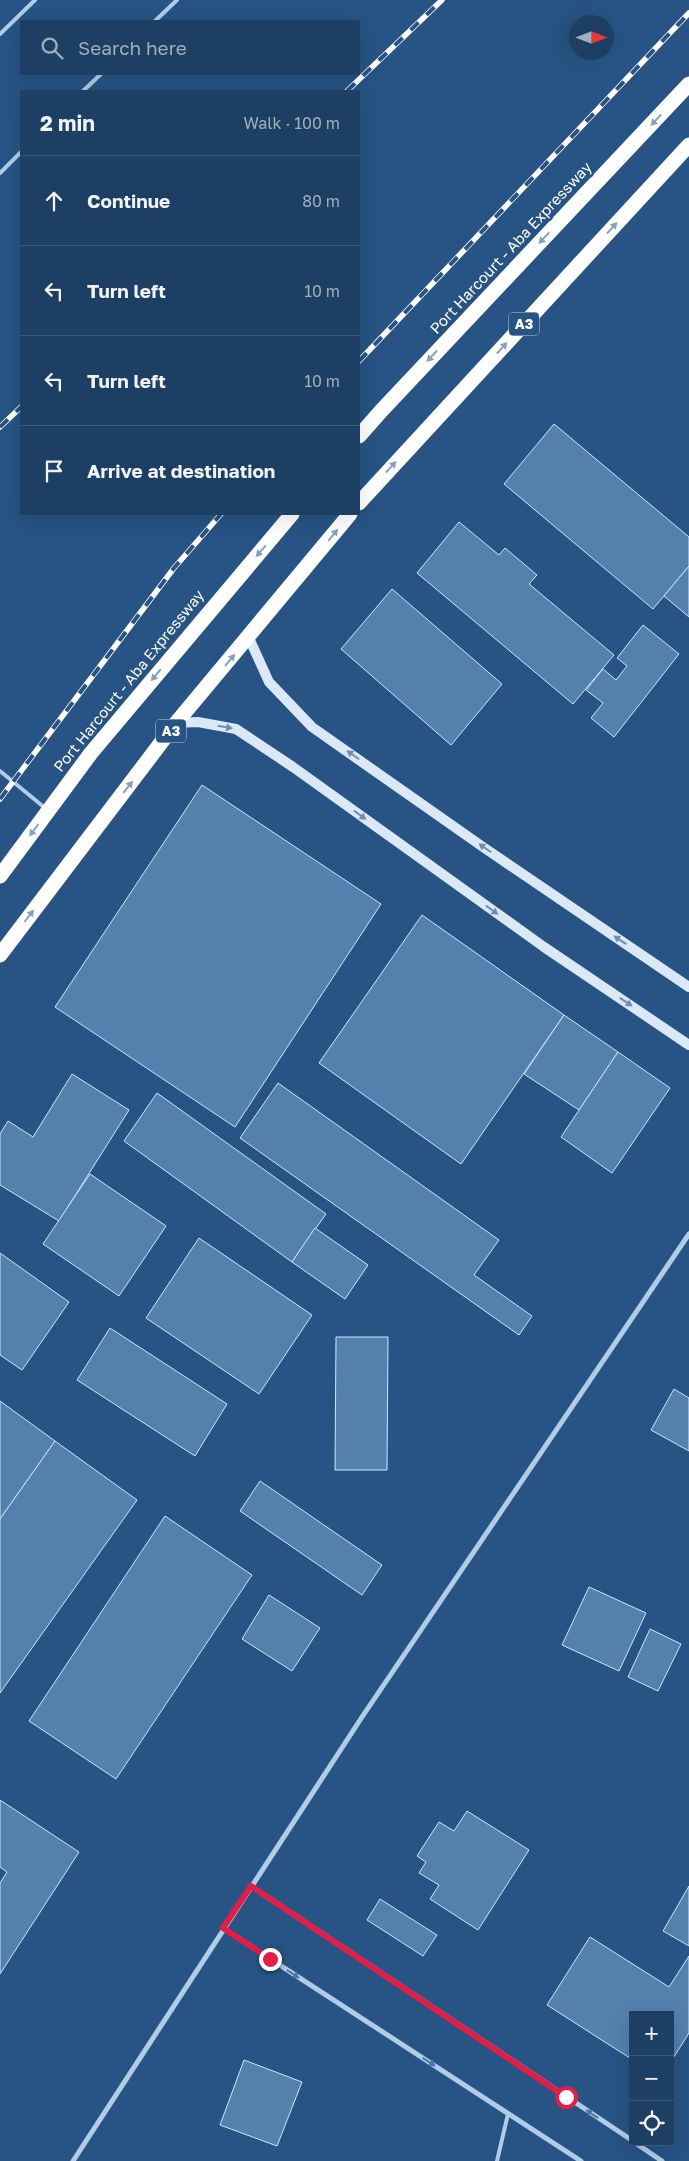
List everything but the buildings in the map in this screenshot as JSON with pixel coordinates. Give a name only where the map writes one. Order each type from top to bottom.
[{"type":"highway","name":"Port Harcourt - Aba Expressway","points":[[360,435],[689,84]]},
{"type":"highway","name":"A3","points":[[360,503],[689,145]]},
{"type":"highway","name":"Port Harcourt - Aba Expressway","points":[[0,876],[7,861],[48,811],[91,753],[291,515]]},
{"type":"highway","name":"A3","points":[[0,955],[176,724],[349,515]]},
{"type":"street","points":[[249,638],[269,682],[312,726],[483,847],[689,987]]},
{"type":"street","points":[[176,724],[198,722],[236,729],[293,767],[544,947],[689,1045]]},
{"type":"street","points":[[73,2161],[362,1717],[689,1234]]},
{"type":"street","points":[[251,1886],[629,2139]]},
{"type":"street","points":[[223,1928],[581,2161]]},
{"type":"street","points":[[640,2146],[662,2161]]},
{"type":"lane","points":[[0,34],[35,0]]},
{"type":"lane","points":[[156,20],[177,0]]},
{"type":"lane","points":[[84,90],[100,75]]},
{"type":"lane","points":[[0,173],[20,153]]},
{"type":"lane","points":[[0,771],[48,811]]},
{"type":"lane","points":[[497,2161],[508,2114]]},
{"type":"railway","points":[[348,90],[442,0]]},
{"type":"railway","points":[[360,360],[689,13]]},
{"type":"railway","points":[[0,427],[20,408]]},
{"type":"railway","points":[[0,799],[174,568],[220,515]]},
{"type":"route","points":[[270,1959],[223,1928],[251,1886],[566,2097]]}]
